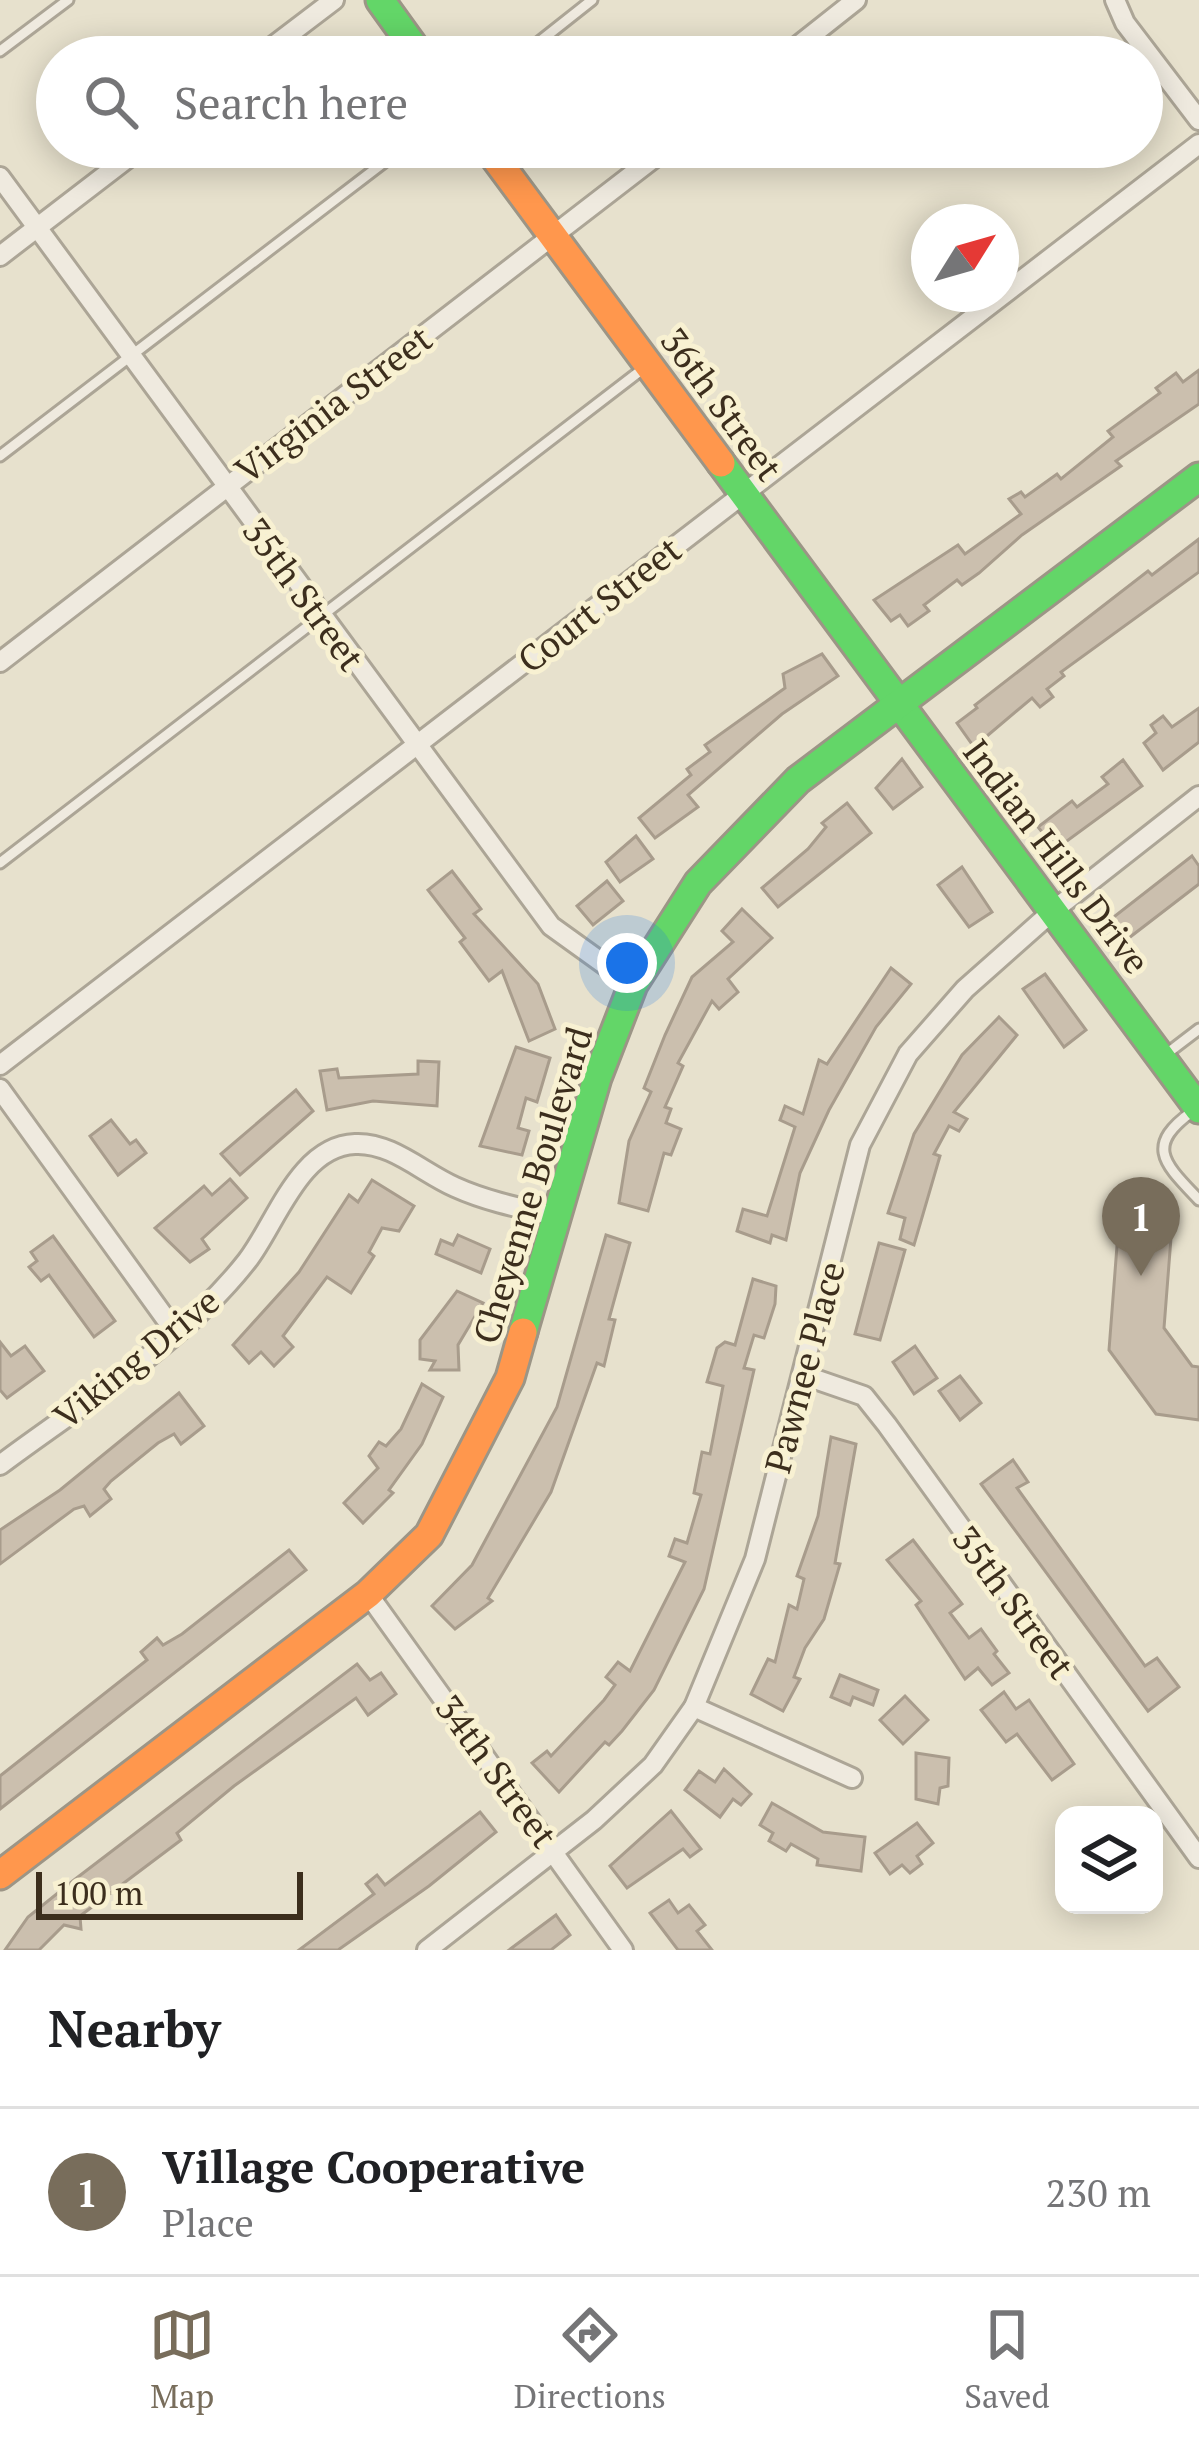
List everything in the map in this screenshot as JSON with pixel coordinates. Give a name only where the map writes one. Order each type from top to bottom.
[{"type":"street","points":[[287,36],[334,0]]},
{"type":"street","points":[[380,0],[406,36]]},
{"type":"street","points":[[811,36],[856,0]]},
{"type":"street","points":[[1114,0],[1136,36]]},
{"type":"street","points":[[1163,72],[1199,120]]},
{"type":"street","name":"Court Street","points":[[0,1065],[1199,144]]},
{"type":"street","points":[[0,256],[115,168]]},
{"type":"street","name":"36th Street","points":[[503,168],[899,704]]},
{"type":"street","name":"Virginia Street","points":[[0,662],[641,168]]},
{"type":"street","name":"35th Street","points":[[0,177],[550,926],[633,986]]},
{"type":"street","name":"Cheyenne Boulevard","points":[[0,1875],[30,1847],[368,1594],[429,1535],[510,1378],[597,1078],[633,986],[698,883],[798,780],[1199,477]]},
{"type":"street","name":"Indian Hills Drive","points":[[899,704],[1198,1108]]},
{"type":"street","name":"Pawnee Place","points":[[427,1950],[556,1853],[653,1765],[694,1707],[755,1559],[806,1376],[860,1145],[898,1072],[964,989],[1054,910],[1199,796]]},
{"type":"street","points":[[0,1089],[176,1333]]},
{"type":"street","name":"Viking Drive","points":[[0,1466],[176,1333],[236,1275],[308,1168],[329,1150],[353,1144],[382,1148],[456,1188],[560,1217]]},
{"type":"street","name":"35th Street","points":[[806,1376],[864,1396],[1199,1858]]},
{"type":"street","name":"34th Street","points":[[368,1594],[623,1950]]},
{"type":"street","points":[[694,1707],[853,1778]]},
{"type":"lane","points":[[0,51],[68,0]]},
{"type":"lane","points":[[547,36],[592,0]]},
{"type":"lane","points":[[0,455],[377,168]]},
{"type":"lane","points":[[0,863],[648,365]]},
{"type":"lane","points":[[1161,1058],[1199,1029]]},
{"type":"lane","points":[[1198,1108],[1167,1130],[1163,1140],[1168,1168],[1199,1200]]},
{"type":"building","points":[[1199,370],[1199,404],[1116,461],[1121,466],[1022,535],[979,573],[962,585],[957,580],[924,605],[929,611],[908,626],[900,615],[891,621],[874,600],[958,545],[965,554],[1021,514],[1009,499],[1021,492],[1025,497],[1057,474],[1061,479],[1113,437],[1108,431],[1160,393],[1156,388],[1176,373],[1183,382]]},
{"type":"building","points":[[1199,539],[1199,572],[1061,672],[1064,676],[1047,689],[1053,697],[1040,707],[1032,698],[974,747],[957,723],[975,705],[1148,571],[1152,575]]},
{"type":"building","points":[[822,654],[838,676],[782,714],[688,795],[698,807],[655,838],[639,818],[691,775],[687,769],[710,752],[705,745],[785,688],[783,674]]},
{"type":"building","points":[[1199,708],[1199,742],[1163,770],[1144,743],[1156,733],[1151,725],[1163,716],[1172,727]]},
{"type":"building","points":[[902,759],[922,787],[893,809],[876,788]]},
{"type":"building","points":[[1123,760],[1142,786],[1056,849],[1038,827],[1072,801],[1077,807],[1108,784],[1102,777]]},
{"type":"building","points":[[847,803],[871,833],[778,907],[762,888],[808,849],[826,827],[822,823]]},
{"type":"building","points":[[636,836],[653,859],[620,882],[606,862]]},
{"type":"building","points":[[1192,856],[1199,866],[1199,884],[1121,944],[1106,923]]},
{"type":"building","points":[[962,867],[992,912],[969,927],[938,885]]},
{"type":"building","points":[[452,871],[481,909],[474,914],[538,984],[555,1029],[529,1041],[502,971],[489,981],[460,942],[465,938],[428,890]]},
{"type":"building","points":[[607,881],[623,901],[593,925],[577,906]]},
{"type":"building","points":[[742,909],[772,938],[728,979],[738,992],[719,1009],[712,1001],[678,1063],[683,1066],[665,1107],[671,1109],[666,1123],[681,1129],[671,1155],[664,1153],[648,1211],[619,1203],[629,1141],[651,1092],[644,1088],[665,1035],[692,977],[733,942],[722,931]]},
{"type":"building","points":[[891,968],[911,984],[876,1027],[829,1110],[800,1173],[786,1240],[772,1235],[770,1243],[737,1231],[743,1209],[767,1216],[795,1127],[780,1120],[785,1106],[803,1114],[819,1060],[827,1064]]},
{"type":"building","points":[[1045,974],[1086,1030],[1064,1047],[1023,989]]},
{"type":"building","points":[[999,1017],[1017,1035],[954,1112],[967,1119],[959,1131],[949,1126],[934,1154],[940,1156],[914,1245],[900,1239],[905,1218],[888,1213],[914,1134],[962,1055]]},
{"type":"building","points":[[516,1047],[550,1058],[537,1102],[526,1098],[518,1128],[529,1131],[522,1155],[480,1146]]},
{"type":"building","points":[[418,1061],[439,1062],[437,1106],[373,1101],[327,1110],[320,1071],[337,1069],[339,1078],[418,1074]]},
{"type":"building","points":[[296,1090],[313,1111],[240,1175],[221,1154]]},
{"type":"building","points":[[111,1120],[130,1144],[136,1140],[146,1153],[118,1175],[90,1136]]},
{"type":"building","points":[[230,1179],[247,1198],[202,1239],[209,1249],[190,1262],[155,1228],[204,1186],[212,1195]]},
{"type":"building","points":[[372,1180],[414,1206],[399,1231],[382,1228],[369,1252],[374,1256],[351,1293],[327,1277],[283,1336],[293,1347],[274,1366],[261,1352],[249,1363],[233,1345],[299,1272],[349,1195],[358,1202]]},
{"type":"building","points":[[1119,1220],[1172,1225],[1164,1328],[1192,1366],[1199,1367],[1199,1420],[1156,1414],[1109,1350]]},
{"type":"building","points":[[458,1235],[490,1249],[481,1273],[436,1254],[441,1240],[453,1245]]},
{"type":"building","points":[[606,1235],[630,1243],[609,1319],[615,1320],[604,1366],[597,1363],[551,1492],[488,1598],[492,1601],[455,1629],[432,1606],[472,1565],[557,1407]]},
{"type":"building","points":[[53,1236],[115,1321],[94,1337],[49,1275],[41,1281],[29,1267],[37,1261],[31,1252]]},
{"type":"building","points":[[879,1243],[905,1250],[880,1340],[855,1334]]},
{"type":"building","points":[[753,1279],[776,1286],[775,1304],[764,1338],[754,1335],[744,1368],[754,1370],[704,1589],[654,1690],[609,1745],[605,1742],[559,1792],[532,1763],[547,1751],[551,1756],[604,1700],[615,1685],[606,1677],[618,1662],[630,1671],[685,1562],[669,1556],[675,1539],[687,1543],[701,1495],[694,1493],[702,1452],[710,1454],[723,1386],[707,1382],[717,1348],[725,1342],[735,1345]]},
{"type":"building","points":[[457,1291],[483,1303],[458,1345],[459,1370],[430,1370],[435,1361],[420,1359],[420,1340]]},
{"type":"building","points":[[0,1342],[11,1356],[25,1346],[44,1371],[7,1398],[0,1390]]},
{"type":"building","points":[[915,1346],[937,1378],[914,1394],[893,1362]]},
{"type":"building","points":[[960,1376],[981,1403],[960,1420],[939,1391]]},
{"type":"building","points":[[422,1384],[443,1397],[422,1444],[389,1490],[393,1493],[363,1523],[344,1503],[378,1468],[369,1456],[379,1442],[386,1446],[401,1429]]},
{"type":"building","points":[[179,1393],[204,1426],[181,1444],[174,1434],[158,1443],[111,1481],[104,1489],[111,1499],[90,1516],[84,1506],[74,1509],[0,1564],[0,1530],[60,1490]]},
{"type":"building","points":[[831,1437],[856,1444],[835,1563],[840,1564],[824,1619],[805,1648],[794,1677],[800,1679],[783,1711],[751,1694],[768,1659],[775,1662],[789,1605],[797,1609],[804,1579],[797,1576],[818,1516]]},
{"type":"building","points":[[1013,1460],[1028,1482],[1017,1488],[1145,1666],[1157,1658],[1179,1687],[1148,1711],[981,1484]]},
{"type":"building","points":[[913,1540],[962,1604],[950,1613],[969,1638],[981,1629],[1009,1673],[992,1685],[978,1668],[965,1679],[916,1605],[921,1601],[887,1560]]},
{"type":"building","points":[[289,1550],[306,1570],[0,1809],[0,1776],[147,1660],[141,1652],[157,1638],[163,1645],[182,1634]]},
{"type":"building","points":[[357,1664],[370,1680],[381,1673],[396,1694],[368,1715],[356,1698],[234,1786],[177,1833],[181,1840],[80,1916],[81,1929],[64,1925],[39,1950],[5,1950],[28,1917]]},
{"type":"building","points":[[840,1675],[878,1690],[873,1705],[853,1697],[850,1705],[831,1697]]},
{"type":"building","points":[[1004,1692],[1016,1709],[1029,1700],[1074,1764],[1052,1780],[1017,1734],[1006,1742],[981,1710]]},
{"type":"building","points":[[905,1696],[928,1720],[903,1744],[880,1720]]},
{"type":"building","points":[[916,1753],[949,1758],[948,1786],[940,1788],[938,1804],[916,1799]]},
{"type":"building","points":[[724,1769],[751,1794],[741,1805],[733,1799],[720,1817],[685,1790],[699,1771],[715,1782]]},
{"type":"building","points":[[772,1803],[823,1832],[865,1837],[861,1871],[817,1865],[818,1859],[791,1844],[786,1851],[769,1841],[773,1833],[760,1825]]},
{"type":"building","points":[[671,1811],[701,1849],[690,1857],[683,1849],[627,1888],[610,1866]]},
{"type":"building","points":[[480,1812],[496,1832],[429,1886],[338,1950],[299,1950],[374,1894],[366,1884],[377,1875],[385,1885]]},
{"type":"building","points":[[917,1823],[933,1843],[917,1856],[922,1864],[910,1873],[902,1865],[890,1874],[875,1853]]},
{"type":"building","points":[[669,1900],[678,1913],[689,1905],[705,1925],[697,1931],[712,1950],[678,1950],[650,1913]]},
{"type":"building","points":[[556,1915],[570,1935],[551,1950],[509,1950]]},
{"type":"traffic: fast","points":[[380,0],[406,36]]},
{"type":"traffic: fast","points":[[721,463],[1199,1109]]},
{"type":"traffic: fast","points":[[523,1332],[597,1078],[633,985],[698,883],[798,780],[1199,477]]},
{"type":"traffic: slow","points":[[503,168],[721,463]]},
{"type":"traffic: slow","points":[[0,1875],[368,1594],[429,1535],[510,1378],[523,1332]]},
{"type":"place","name":"Village Cooperative","points":[[1141,1276]]}]
